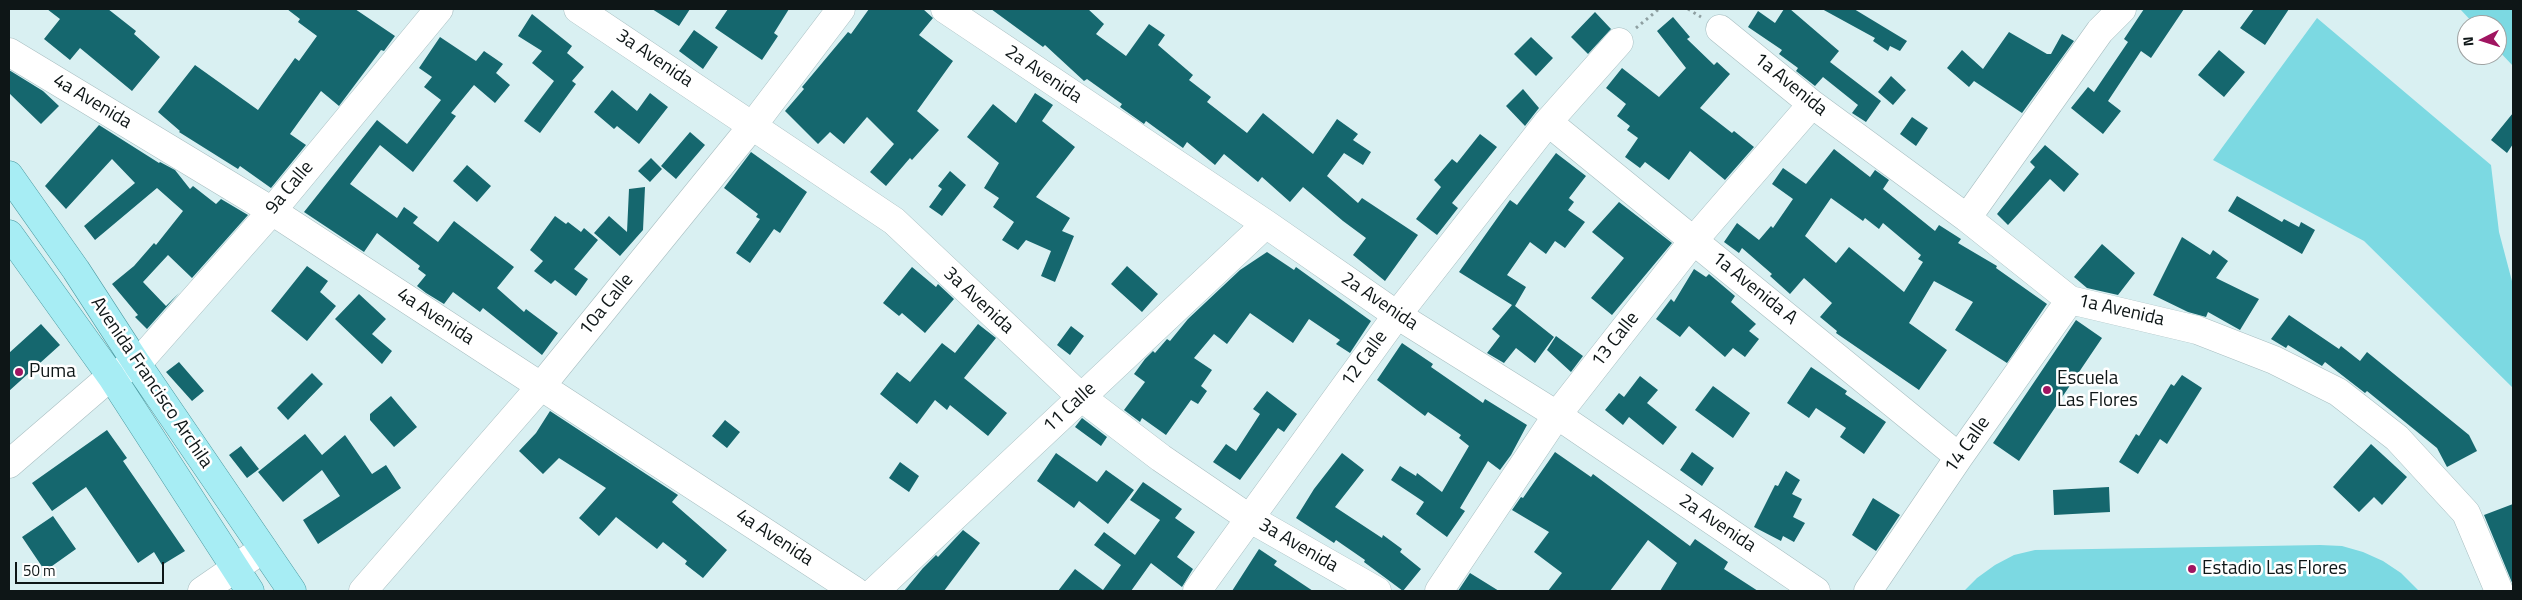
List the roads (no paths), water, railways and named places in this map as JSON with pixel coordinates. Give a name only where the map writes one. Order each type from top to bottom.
[{"type":"main road","name":"Avenida Francisco Archila","points":[[9,175],[76,270],[136,364],[292,591]]},
{"type":"main road","name":"Avenida Francisco Archila","points":[[9,234],[111,376],[250,591]]},
{"type":"street","name":"9a Calle","points":[[136,364],[272,211],[438,9]]},
{"type":"street","name":"3a Avenida","points":[[578,9],[894,221],[1081,398],[1161,458],[1249,518],[1377,591]]},
{"type":"street","name":"10a Calle","points":[[363,591],[542,385],[753,125],[841,9]]},
{"type":"street","name":"2a Avenida","points":[[945,9],[1266,224],[1396,315],[1557,415],[1816,591]]},
{"type":"street","points":[[1967,218],[2100,32],[2122,9]]},
{"type":"street","name":"1a Avenida","points":[[1720,29],[1812,104],[1967,218],[2070,300],[2197,330],[2274,360],[2338,392],[2397,438],[2466,514],[2499,591]]},
{"type":"street","name":"12 Calle","points":[[1197,591],[1396,315],[1548,122],[1619,42]]},
{"type":"street","name":"4a Avenida","points":[[9,52],[272,211],[542,385],[855,591]]},
{"type":"street","name":"13 Calle","points":[[1439,591],[1557,415],[1694,240],[1812,104]]},
{"type":"street","name":"1a Avenida A","points":[[1548,122],[1959,457]]},
{"type":"street","name":"11 Calle","points":[[875,591],[1266,224]]},
{"type":"street","name":"14 Calle","points":[[1868,591],[1959,457],[2070,300]]},
{"type":"street","points":[[9,464],[111,376],[136,364]]},
{"type":"street","points":[[202,591],[263,549]]},
{"type":"place","name":"Puma","points":[[19,372]]},
{"type":"place","name":"Escuela Las Flores","points":[[2047,390]]},
{"type":"place","name":"Estadio Las Flores","points":[[2192,569]]}]
